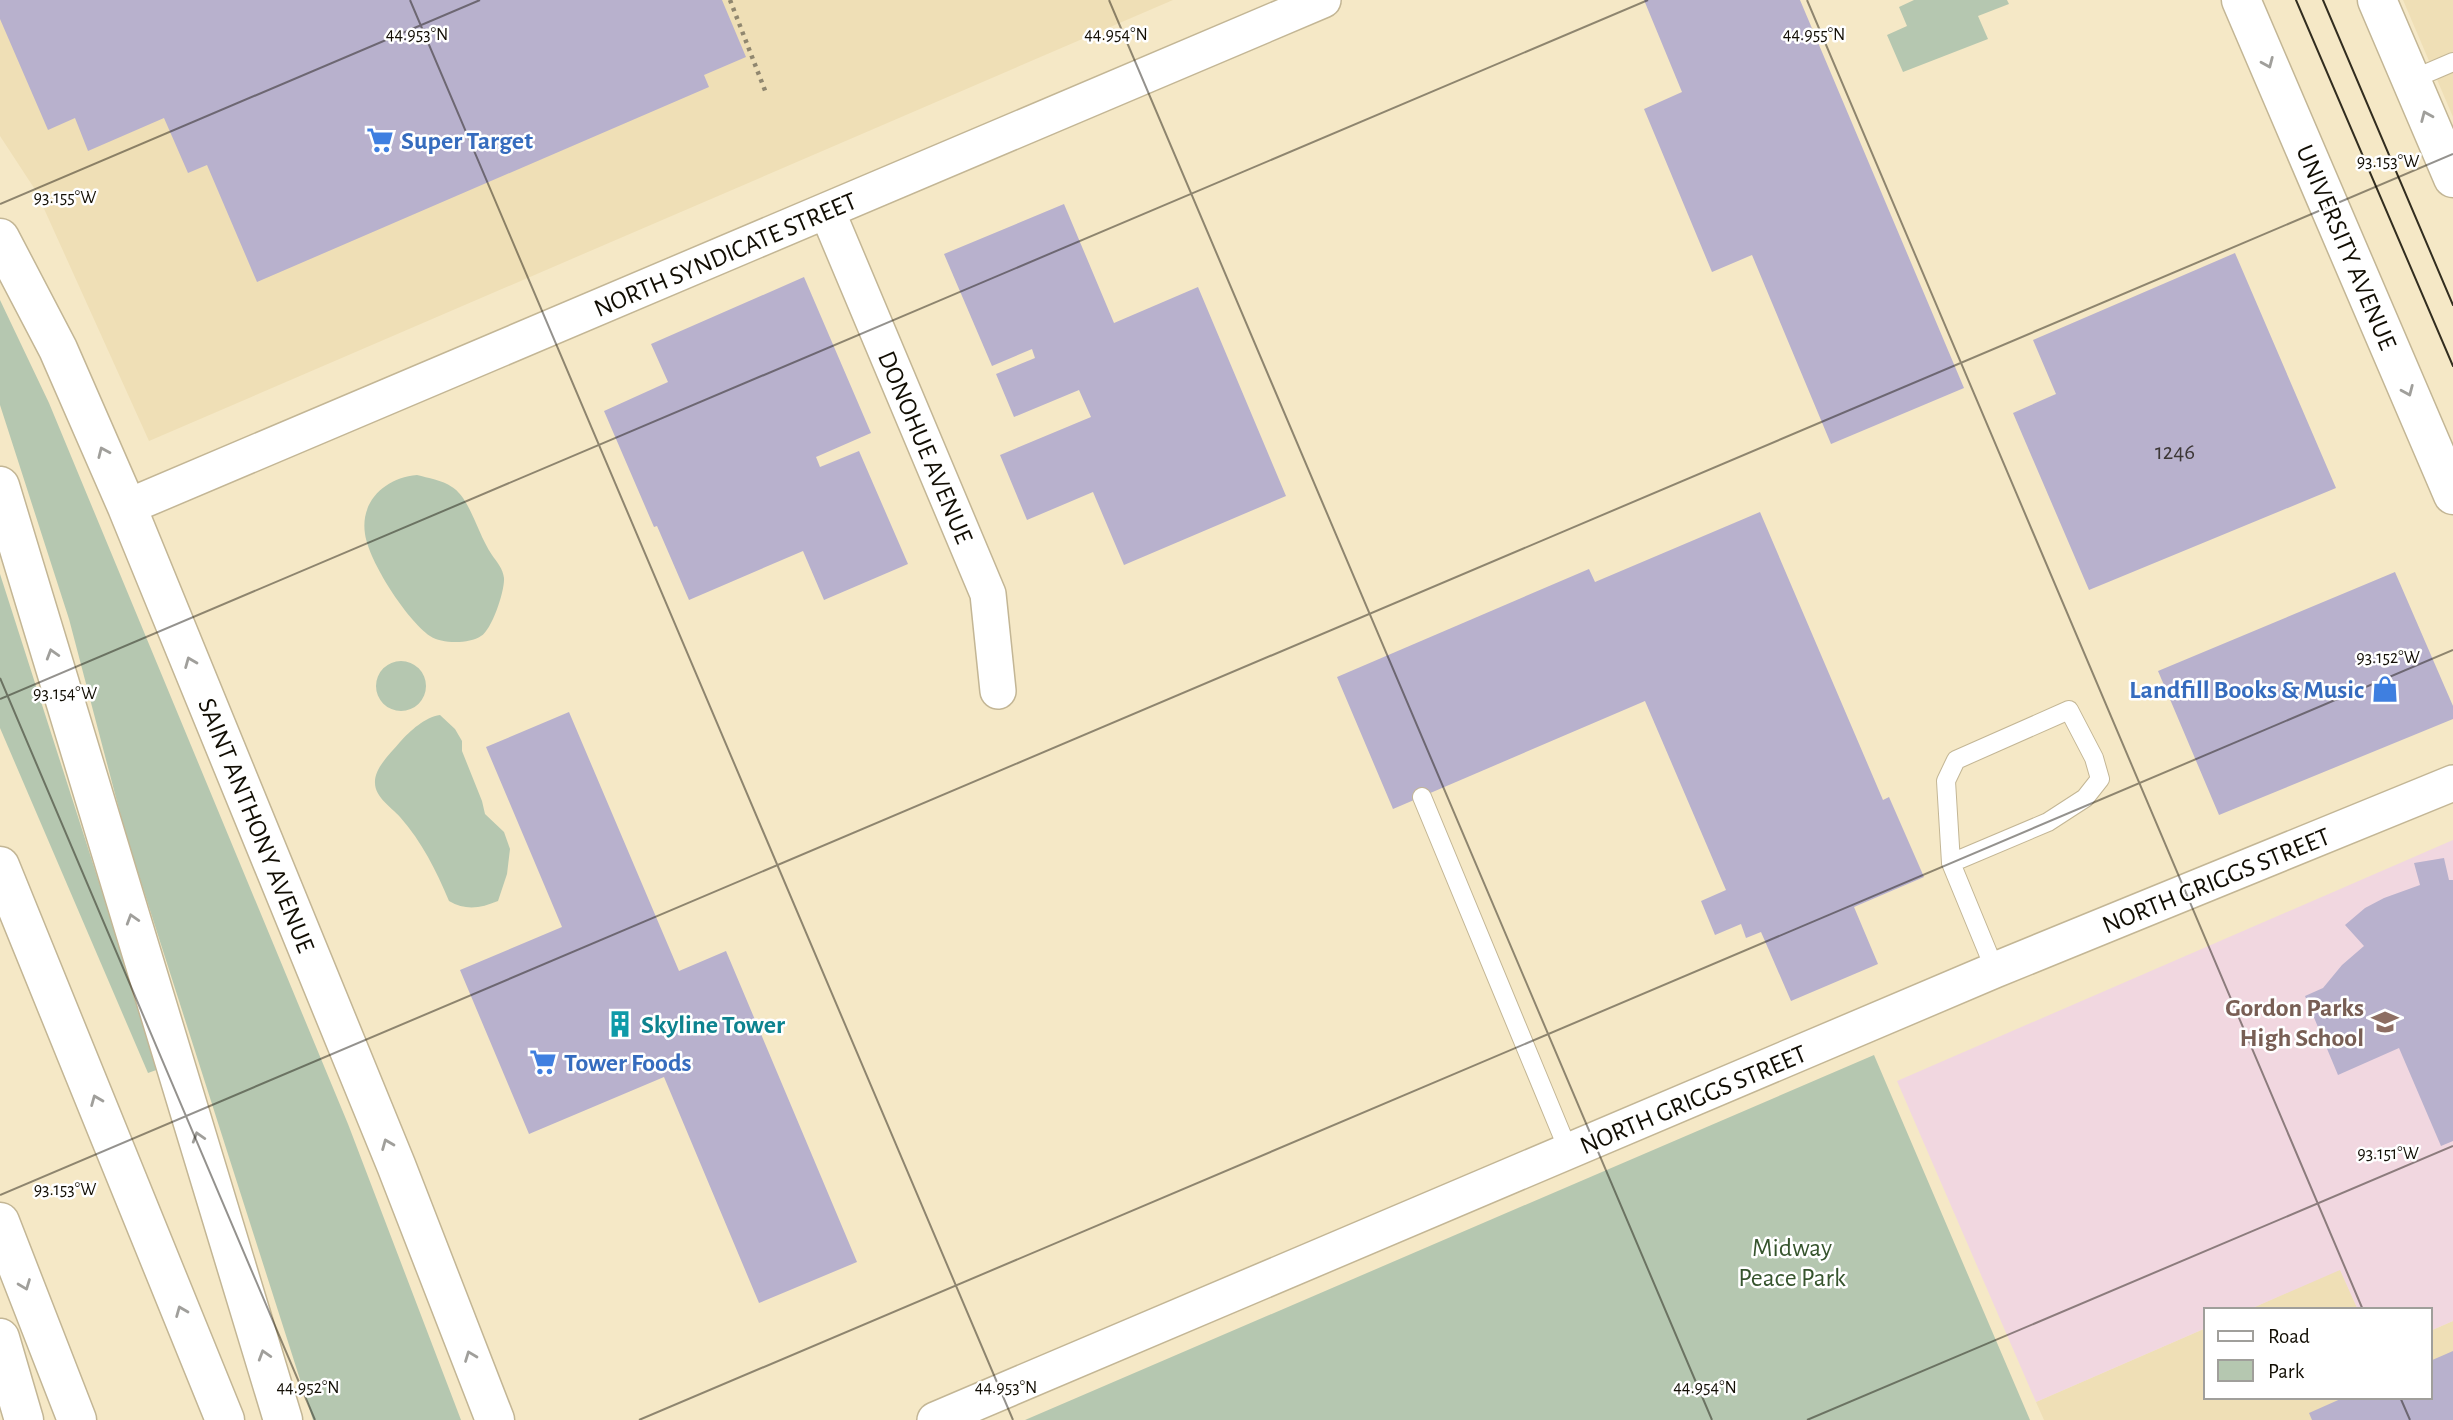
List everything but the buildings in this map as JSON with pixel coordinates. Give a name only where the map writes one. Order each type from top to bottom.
[{"type":"main road","name":"UNIVERSITY AVENUE","points":[[2241,0],[2453,495]]},
{"type":"main road","points":[[2377,0],[2453,178]]},
{"type":"main road","name":"SAINT ANTHONY AVENUE","points":[[0,238],[58,349],[127,507],[396,1165],[495,1420]]},
{"type":"main road","points":[[0,486],[283,1420]]},
{"type":"main road","points":[[0,866],[225,1420]]},
{"type":"main road","points":[[0,1222],[77,1420]]},
{"type":"main road","points":[[0,1338],[24,1420]]},
{"type":"street","name":"NORTH SYNDICATE STREET","points":[[127,507],[1323,0]]},
{"type":"street","name":"DONOHUE AVENUE","points":[[827,211],[988,594],[998,691]]},
{"type":"street","name":"NORTH GRIGGS STREET","points":[[935,1420],[1996,970],[2453,783]]},
{"type":"lane","points":[[2411,80],[2453,62]]},
{"type":"lane","points":[[1951,863],[2048,822],[2085,798],[2100,779],[2094,758],[2069,710],[1956,760],[1947,781],[1951,863],[1996,970]]},
{"type":"lane","points":[[1422,797],[1569,1152]]},
{"type":"path","points":[[730,0],[765,93]]},
{"type":"shaded area","points":[[0,0],[1173,0],[149,441],[36,191],[0,136]]},
{"type":"shaded area","points":[[2403,0],[2453,0],[2453,117]]},
{"type":"shaded area","points":[[2453,840],[2453,1321],[2432,1330],[2432,1308],[2357,1308],[2340,1270],[2253,1308],[2204,1308],[2204,1329],[2036,1402],[1897,1081]]},
{"type":"shaded area","points":[[2340,1269],[2357,1308],[2252,1308]]},
{"type":"shaded area","points":[[2453,1321],[2453,1420],[2044,1420],[2036,1402],[2204,1329],[2204,1399],[2432,1399],[2432,1330]]},
{"type":"green space","points":[[1914,0],[2007,0],[2009,4],[1978,16],[1988,39],[1903,72],[1887,35],[1907,26],[1899,7]]},
{"type":"green space","points":[[0,300],[49,403],[348,1124],[461,1420],[313,1420],[125,832],[69,619],[0,405]]},
{"type":"green space","points":[[417,475],[444,483],[460,494],[500,566],[504,584],[500,600],[489,626],[476,639],[448,642],[430,636],[390,590],[368,546],[364,522],[377,493],[395,481]]},
{"type":"green space","points":[[0,574],[159,1069],[148,1073],[0,728]]},
{"type":"green space","points":[[391,662],[411,662],[425,676],[425,696],[411,710],[391,710],[377,696],[377,676]]},
{"type":"green space","points":[[440,715],[455,729],[462,741],[462,751],[485,814],[504,832],[510,849],[507,874],[498,901],[480,907],[461,906],[449,901],[422,846],[376,788],[375,777],[380,766],[400,742],[423,722]]},
{"type":"green space","name":"Midway Peace Park","points":[[1874,1055],[2030,1420],[1025,1420]]},
{"type":"tram line","points":[[2296,0],[2453,366]]},
{"type":"tram line","points":[[2323,0],[2453,305]]},
{"type":"place","name":"Super Target","points":[[380,140]]},
{"type":"place","name":"Landfill Books & Music","points":[[2385,689]]},
{"type":"place","name":"Gordon Parks High School","points":[[2385,1022]]},
{"type":"place","name":"Skyline Tower","points":[[620,1024]]},
{"type":"place","name":"Tower Foods","points":[[543,1062]]}]
